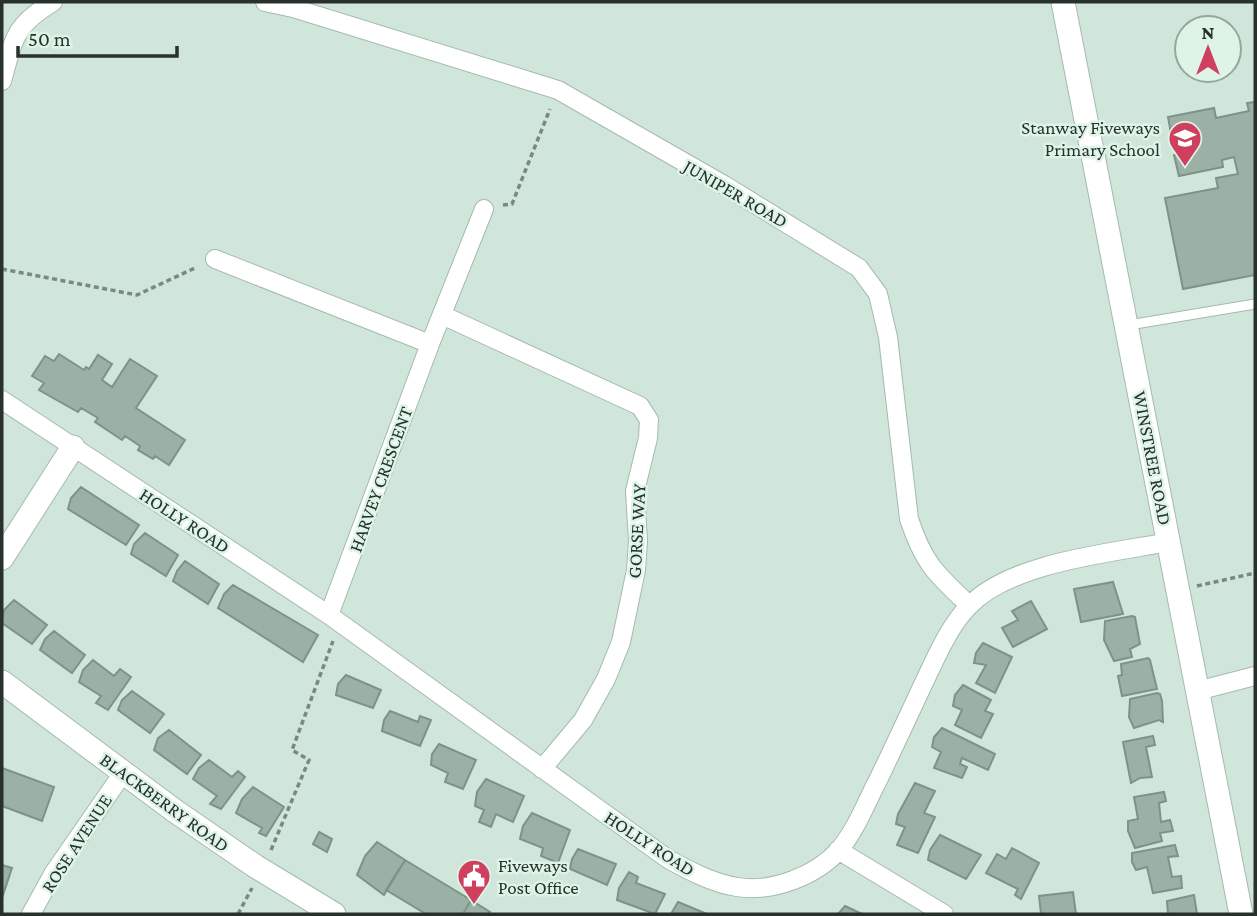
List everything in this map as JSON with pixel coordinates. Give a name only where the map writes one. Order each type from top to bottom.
[{"type":"street","points":[[2,81],[16,35],[30,16],[53,2]]},
{"type":"street","name":"JUNIPER ROAD","points":[[265,2],[293,8],[558,90],[724,185],[859,268],[878,294],[888,337],[909,520],[919,547],[932,570],[969,605]]},
{"type":"street","name":"WINSTREE ROAD","points":[[1063,2],[1241,914]]},
{"type":"street","name":"HARVEY CRESCENT","points":[[335,619],[430,344],[484,209]]},
{"type":"street","points":[[215,258],[430,344]]},
{"type":"street","name":"GORSE WAY","points":[[442,315],[640,406],[649,420],[648,438],[635,491],[638,541],[636,570],[621,642],[606,679],[583,720],[542,769]]},
{"type":"street","name":"HOLLY ROAD","points":[[2,400],[335,619],[668,859],[701,877],[737,887],[781,884],[813,870],[838,850],[860,817],[944,641],[969,605],[1007,579],[1064,562],[1169,542]]},
{"type":"street","points":[[2,558],[73,447]]},
{"type":"street","points":[[1197,691],[1255,676]]},
{"type":"street","name":"BLACKBERRY ROAD","points":[[2,682],[123,774],[262,871],[334,914]]},
{"type":"street","name":"ROSE AVENUE","points":[[31,914],[53,874],[123,774]]},
{"type":"street","points":[[838,850],[944,914]]},
{"type":"lane","points":[[1127,326],[1255,304]]},
{"type":"path","points":[[484,209],[512,204],[558,90]]},
{"type":"path","points":[[2,269],[137,295],[215,258]]},
{"type":"path","points":[[1178,589],[1255,573]]},
{"type":"path","points":[[238,914],[262,871],[309,760],[292,750],[335,619]]},
{"type":"building","points":[[1255,102],[1255,275],[1183,289],[1165,198],[1218,188],[1216,178],[1238,174],[1234,157],[1222,160],[1223,167],[1179,176],[1174,155],[1184,153],[1181,138],[1172,139],[1168,117],[1214,108],[1216,118],[1249,111],[1247,103]]},
{"type":"building","points":[[59,354],[84,370],[86,367],[89,369],[98,355],[112,364],[102,380],[112,387],[130,359],[157,376],[136,408],[185,440],[169,465],[138,450],[140,446],[125,436],[122,440],[95,422],[98,418],[81,408],[78,412],[39,390],[44,383],[32,376],[45,356],[54,361]]},
{"type":"building","points":[[81,487],[139,525],[126,545],[68,509],[71,498]]},
{"type":"building","points":[[145,533],[178,555],[166,576],[131,554],[134,544]]},
{"type":"building","points":[[185,561],[219,584],[208,604],[173,581]]},
{"type":"building","points":[[1113,582],[1123,614],[1081,622],[1074,589]]},
{"type":"building","points":[[233,585],[318,635],[303,662],[218,608],[224,594]]},
{"type":"building","points":[[14,600],[47,625],[32,644],[2,623],[4,610]]},
{"type":"building","points":[[1031,601],[1047,629],[1013,647],[1002,628],[1018,620],[1012,611]]},
{"type":"building","points":[[1135,617],[1140,644],[1130,649],[1132,657],[1114,661],[1104,640],[1105,621]]},
{"type":"building","points":[[54,631],[85,655],[72,673],[40,650],[45,639]]},
{"type":"building","points":[[983,643],[1012,657],[995,693],[976,683],[986,665],[974,663],[976,653]]},
{"type":"building","points":[[1148,658],[1157,689],[1122,696],[1118,676],[1122,675],[1121,664]]},
{"type":"building","points":[[93,660],[114,676],[120,669],[131,677],[108,710],[96,703],[101,696],[79,682],[83,670]]},
{"type":"building","points":[[346,675],[381,690],[373,708],[336,695],[338,684]]},
{"type":"building","points":[[963,685],[991,700],[985,711],[993,714],[981,738],[955,725],[962,710],[953,706],[955,695]]},
{"type":"building","points":[[132,691],[164,714],[150,733],[118,710],[122,700]]},
{"type":"building","points":[[1157,693],[1162,701],[1163,722],[1159,720],[1134,728],[1129,717],[1130,699]]},
{"type":"building","points":[[390,711],[418,722],[420,716],[431,720],[420,746],[382,731],[384,720]]},
{"type":"building","points":[[942,728],[995,754],[988,770],[962,758],[960,764],[967,767],[962,778],[934,768],[941,752],[932,747],[934,737]]},
{"type":"building","points":[[169,730],[201,755],[187,774],[154,750],[158,738]]},
{"type":"building","points":[[1153,736],[1155,745],[1146,747],[1152,777],[1140,778],[1131,783],[1123,742]]},
{"type":"building","points":[[439,744],[476,760],[463,789],[445,782],[448,773],[431,765],[432,754]]},
{"type":"building","points":[[209,760],[232,777],[238,771],[245,777],[221,809],[210,804],[217,796],[193,779],[199,768]]},
{"type":"building","points":[[2,768],[54,787],[42,821],[2,806]]},
{"type":"building","points":[[486,779],[524,796],[513,822],[496,814],[491,827],[479,822],[484,810],[475,806],[477,792]]},
{"type":"building","points":[[915,783],[935,791],[924,813],[935,817],[918,853],[897,845],[905,827],[896,824],[898,814]]},
{"type":"building","points":[[253,787],[284,807],[266,836],[259,833],[262,828],[236,813],[242,799]]},
{"type":"building","points":[[1164,792],[1166,801],[1159,803],[1161,822],[1170,820],[1173,831],[1160,833],[1162,841],[1135,848],[1128,831],[1128,821],[1138,819],[1134,797]]},
{"type":"building","points":[[532,813],[570,830],[558,863],[541,856],[543,848],[520,839],[523,826]]},
{"type":"building","points":[[319,832],[332,839],[327,852],[313,844]]},
{"type":"building","points":[[940,835],[981,855],[966,879],[928,860],[930,850]]},
{"type":"building","points":[[377,842],[405,860],[384,895],[357,875],[365,856]]},
{"type":"building","points":[[1175,845],[1178,856],[1168,857],[1172,877],[1181,876],[1182,888],[1153,893],[1147,867],[1136,870],[1132,853]]},
{"type":"building","points":[[1012,848],[1039,863],[1021,899],[1015,895],[1018,889],[986,873],[997,854],[1006,859]]},
{"type":"building","points":[[578,849],[616,864],[607,885],[570,869]]},
{"type":"building","points":[[405,860],[471,900],[463,914],[426,914],[386,890]]},
{"type":"building","points":[[2,865],[12,868],[2,898]]},
{"type":"building","points":[[629,872],[638,877],[636,883],[665,894],[655,914],[617,900],[619,888]]},
{"type":"building","points":[[1073,892],[1076,914],[1041,914],[1039,896]]},
{"type":"building","points":[[1194,895],[1197,914],[1168,914],[1167,901]]},
{"type":"building","name":"Fiveways Post Office","points":[[471,900],[490,912],[463,914]]},
{"type":"building","points":[[678,902],[707,914],[671,914]]},
{"type":"building","points":[[845,906],[862,914],[838,914]]},
{"type":"place","name":"Stanway Fiveways Primary School","points":[[1185,168]]},
{"type":"place","name":"Fiveways Post Office","points":[[474,906]]}]
